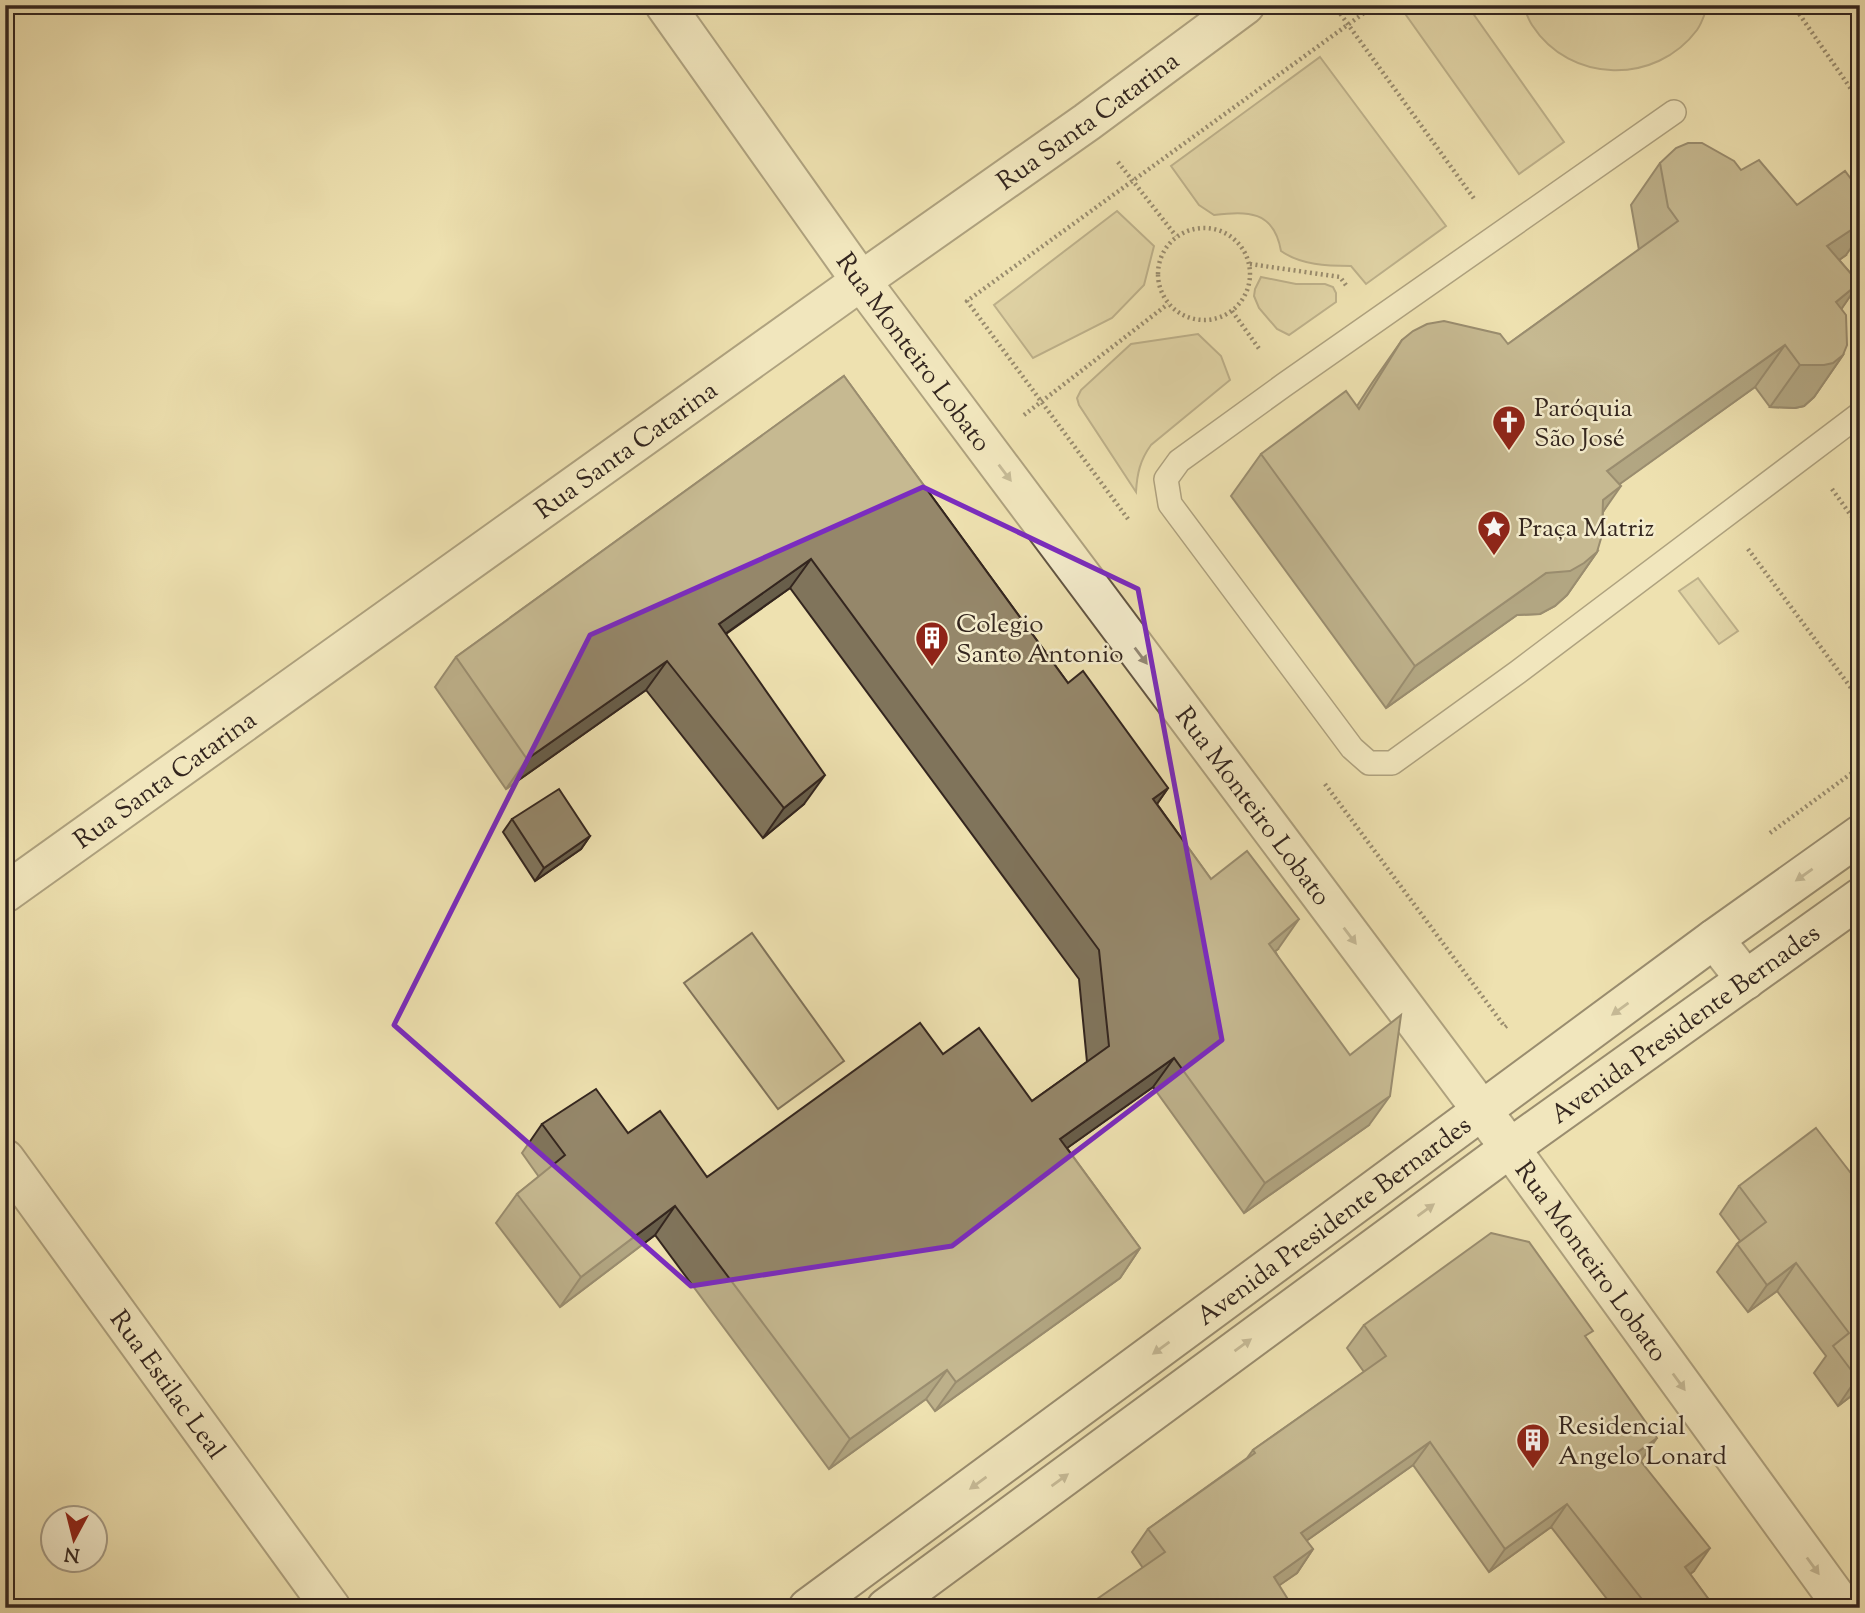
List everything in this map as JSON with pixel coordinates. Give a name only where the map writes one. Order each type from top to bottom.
[{"type":"street","name":"Rua Monteiro Lobato","points":[[665,5],[861,281],[1510,1148],[1844,1608]]},
{"type":"street","name":"Rua Santa Catarina","points":[[5,893],[1087,122],[1245,5]]},
{"type":"street","name":"Avenida Presidente Bernardes","points":[[808,1608],[1714,939],[1860,835]]},
{"type":"street","name":"Avenida Presidente Bernades","points":[[1510,1148],[1860,898]]},
{"type":"street","points":[[1714,939],[1746,980]]},
{"type":"street","name":"Avenida Presidente Bernardes","points":[[886,1608],[1510,1148]]},
{"type":"street","name":"Rua Estilac Leal","points":[[5,1159],[331,1608]]},
{"type":"street","points":[[901,1540],[926,1578]]},
{"type":"lane","points":[[1674,112],[1179,461],[1166,479],[1170,504],[1352,748],[1369,763],[1392,763],[1529,664],[1860,414]]},
{"type":"path","points":[[1334,5],[1500,234]]},
{"type":"path","points":[[1349,25],[1375,5]]},
{"type":"path","points":[[1793,5],[1860,102]]},
{"type":"path","points":[[1087,122],[1176,236]]},
{"type":"path","points":[[1205,227],[1221,230],[1234,238],[1244,250],[1250,264],[1250,282],[1245,298],[1220,318],[1192,319],[1178,313],[1168,304],[1157,280],[1160,256],[1167,245],[1176,236],[1205,227]]},
{"type":"path","points":[[1250,264],[1340,277],[1373,323]]},
{"type":"path","points":[[983,443],[1042,402],[1168,304]]},
{"type":"path","points":[[1724,516],[1860,700]]},
{"type":"highlighted area","points":[[923,487],[1138,589],[1222,1040],[952,1246],[691,1286],[394,1025],[590,635]]},
{"type":"shaded area","points":[[1405,5],[1467,5],[1564,142],[1519,174],[1401,8]]},
{"type":"shaded area","points":[[1523,5],[1708,5],[1697,30],[1680,48],[1659,61],[1637,68],[1613,70],[1590,67],[1568,58],[1548,44],[1532,25]]},
{"type":"shaded area","points":[[1320,57],[1446,226],[1366,284],[1351,266],[1324,265],[1289,256],[1281,251],[1272,228],[1257,216],[1237,213],[1214,215],[1199,205],[1171,166]]},
{"type":"shaded area","points":[[1117,211],[1154,246],[1144,285],[1112,318],[1033,358],[994,305]]},
{"type":"shaded area","points":[[1261,277],[1296,284],[1325,284],[1333,287],[1336,302],[1289,335],[1277,329],[1259,308],[1254,296]]},
{"type":"shaded area","points":[[1198,334],[1221,356],[1230,380],[1151,445],[1140,467],[1136,492],[1077,398],[1081,390],[1131,344]]},
{"type":"shaded area","points":[[1698,578],[1738,631],[1719,644],[1679,591]]},
{"type":"shaded area","points":[[752,933],[844,1061],[778,1109],[684,983]]},
{"type":"building","name":"Paróquia São José","points":[[1688,143],[1702,143],[1734,161],[1741,170],[1759,160],[1797,205],[1845,171],[1860,191],[1860,224],[1827,246],[1859,283],[1836,302],[1846,315],[1847,345],[1843,355],[1833,363],[1800,365],[1785,345],[1607,471],[1621,486],[1603,500],[1602,535],[1597,552],[1570,571],[1546,573],[1415,666],[1261,454],[1346,391],[1359,409],[1402,340],[1413,331],[1427,324],[1444,321],[1500,334],[1508,344],[1678,221],[1668,207],[1660,163],[1676,148]]},
{"type":"building","points":[[844,376],[1068,683],[1083,671],[1168,788],[1153,799],[1211,879],[1247,851],[1299,919],[1269,944],[1350,1055],[1401,1015],[1390,1096],[1265,1183],[1174,1058],[1060,1139],[1140,1248],[956,1382],[947,1370],[850,1439],[675,1206],[581,1277],[517,1194],[565,1155],[542,1124],[596,1089],[628,1133],[660,1111],[707,1177],[920,1023],[943,1054],[979,1028],[1032,1101],[1109,1046],[1099,950],[811,559],[719,624],[825,775],[784,808],[667,661],[527,759],[456,657]]},
{"type":"building","points":[[559,789],[590,836],[544,868],[512,819]]},
{"type":"building","points":[[1816,1128],[1860,1185],[1860,1376],[1857,1378],[1833,1346],[1849,1333],[1796,1263],[1767,1285],[1737,1244],[1766,1222],[1739,1186]]},
{"type":"building","points":[[1491,1233],[1529,1242],[1593,1331],[1585,1336],[1657,1438],[1635,1454],[1710,1548],[1685,1567],[1715,1608],[1649,1608],[1567,1504],[1505,1549],[1430,1442],[1301,1533],[1313,1549],[1274,1577],[1289,1601],[1279,1608],[1084,1608],[1165,1552],[1148,1529],[1255,1453],[1253,1450],[1386,1356],[1364,1325]]},
{"type":"place","name":"Paróquia São José","points":[[1509,452]]},
{"type":"place","name":"Praça Matriz","points":[[1494,557]]},
{"type":"place","name":"Colegio Santo Antonio","points":[[932,668]]},
{"type":"place","name":"Residencial Angelo Lonard","points":[[1533,1470]]}]
